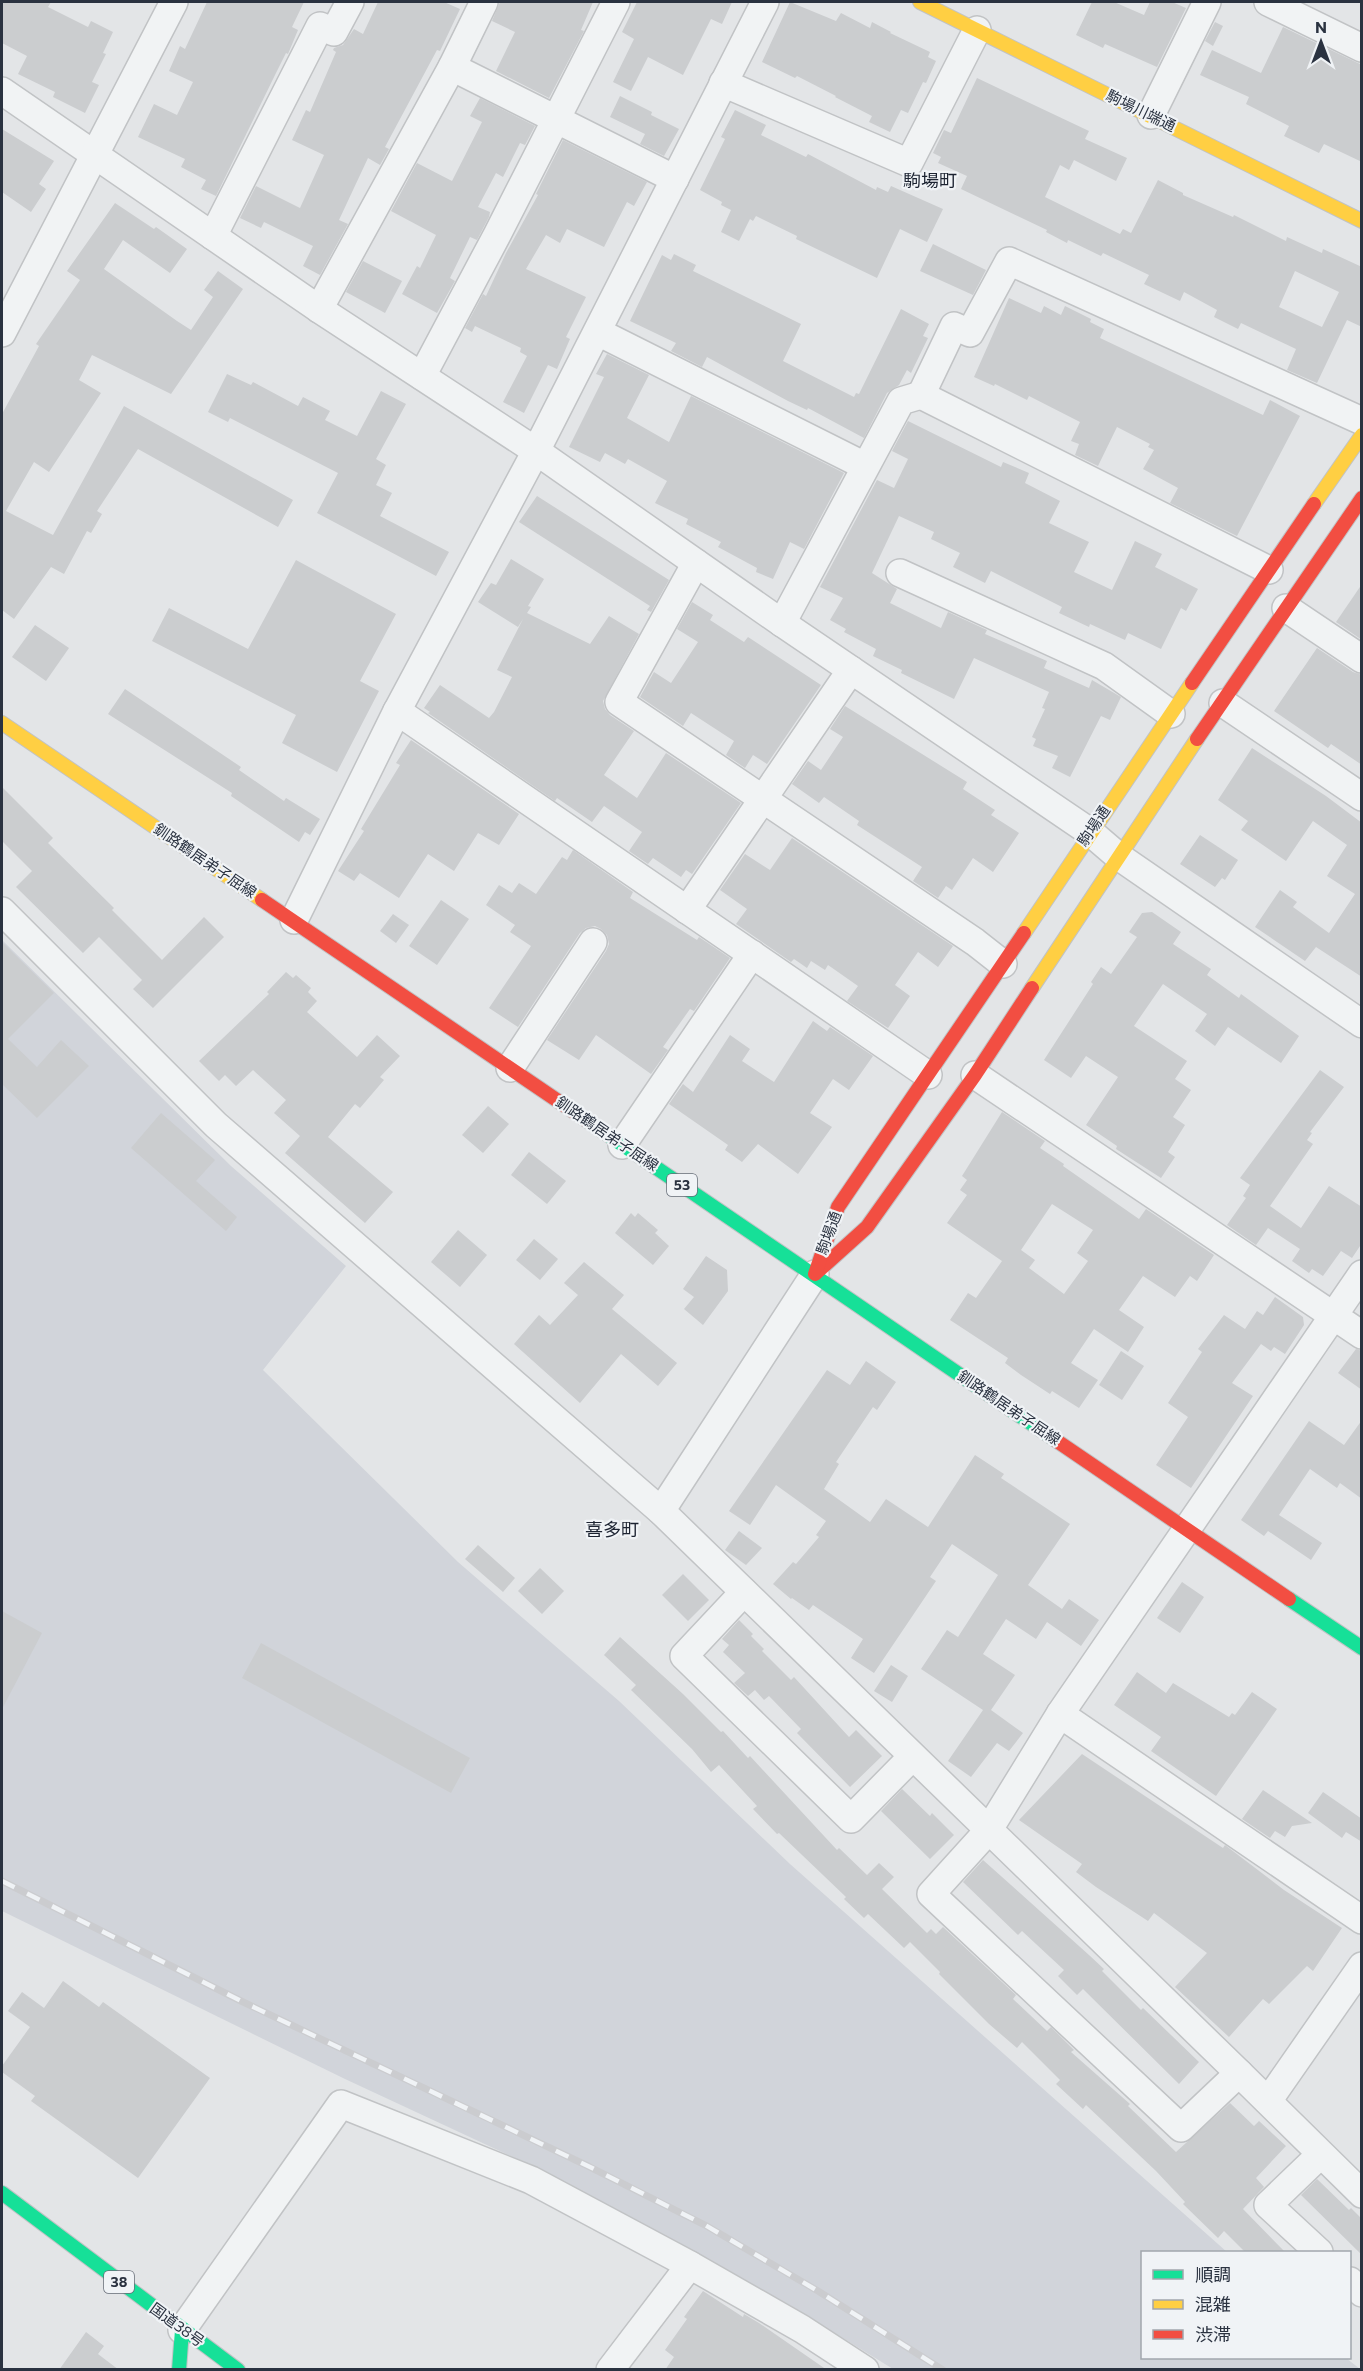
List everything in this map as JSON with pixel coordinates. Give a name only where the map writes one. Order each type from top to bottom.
[{"type":"main road","name":"駒場川端通","points":[[920,2],[1362,221]]},
{"type":"main road","name":"駒場通","points":[[815,1274],[838,1207],[1090,832],[1362,435]]},
{"type":"main road","name":"駒場通","points":[[815,1274],[867,1227],[975,1075],[1118,856],[1362,496]]},
{"type":"main road","name":"釧路鶴居弟子屈線","points":[[2,723],[1362,1648]]},
{"type":"main road","name":"国道38号","points":[[2,2193],[238,2370]]},
{"type":"main road","points":[[179,2370],[182,2330]]},
{"type":"street","points":[[2,333],[174,2]]},
{"type":"street","points":[[213,236],[320,26],[334,32],[350,2]]},
{"type":"street","points":[[319,309],[452,67],[484,2]]},
{"type":"street","points":[[422,376],[616,2]]},
{"type":"street","points":[[294,920],[397,711],[598,332],[765,2]]},
{"type":"street","points":[[1151,115],[1207,2]]},
{"type":"street","points":[[1268,2],[1362,48]]},
{"type":"street","points":[[723,83],[909,163],[977,30]]},
{"type":"street","points":[[452,67],[675,178]]},
{"type":"street","points":[[2,91],[319,309],[536,451],[782,623],[1090,832],[1118,856],[1362,1024]]},
{"type":"street","points":[[921,395],[954,326],[970,333],[1009,261],[1362,421]]},
{"type":"street","points":[[598,332],[866,466]]},
{"type":"street","points":[[782,623],[901,401],[921,395],[1269,570]]},
{"type":"street","points":[[1334,475],[1362,496]]},
{"type":"street","points":[[696,563],[619,702],[975,942],[1003,964]]},
{"type":"street","points":[[900,573],[1104,666],[1172,714]]},
{"type":"street","points":[[1286,608],[1362,659]]},
{"type":"street","points":[[687,910],[851,670]]},
{"type":"street","points":[[1223,703],[1362,797]]},
{"type":"street","points":[[397,711],[928,1075]]},
{"type":"street","points":[[2,911],[216,1125],[660,1511],[1362,2194]]},
{"type":"street","points":[[510,1068],[593,942]]},
{"type":"street","points":[[622,1144],[752,954]]},
{"type":"street","points":[[975,1075],[1362,1335]]},
{"type":"street","points":[[660,1511],[815,1274]]},
{"type":"street","points":[[1239,2073],[1181,2128],[931,1894],[988,1831],[1060,1714],[1362,1274]]},
{"type":"street","points":[[744,1592],[684,1656],[692,1664],[851,1819],[912,1757]]},
{"type":"street","points":[[1060,1714],[1362,1920]]},
{"type":"street","points":[[1268,2101],[1362,1966]]},
{"type":"street","points":[[182,2330],[341,2104],[531,2180],[690,2265],[802,2329],[865,2370]]},
{"type":"street","points":[[1317,2251],[1268,2205],[1320,2155]]},
{"type":"street","points":[[616,2367],[690,2265]]},
{"type":"street","points":[[1351,2282],[1362,2293]]},
{"type":"shaded area","points":[[2,940],[231,1166],[346,1266],[263,1370],[458,1562],[619,1701],[790,1864],[1226,2251],[1141,2251],[1141,2359],[1347,2359],[1360,2369],[893,2369],[788,2304],[547,2173],[345,2079],[2,1911]]},
{"type":"building","points":[[2,2],[51,2],[48,7],[88,27],[91,21],[113,32],[103,53],[106,54],[92,82],[99,85],[85,113],[53,97],[55,92],[18,74],[27,56],[2,43]]},
{"type":"building","points":[[207,2],[304,2],[292,27],[298,30],[288,54],[286,53],[216,196],[201,189],[206,180],[181,167],[185,159],[138,137],[154,104],[177,115],[193,82],[169,71],[180,46],[185,49]]},
{"type":"building","points":[[378,2],[444,2],[460,9],[440,51],[437,50],[385,147],[389,149],[380,165],[368,158],[339,220],[348,224],[320,275],[303,266],[313,246],[264,222],[261,228],[240,218],[256,186],[300,208],[324,155],[292,140],[306,110],[310,112],[336,52],[334,48],[343,45],[354,29],[363,34]]},
{"type":"building","points":[[500,2],[593,2],[581,30],[584,31],[549,98],[496,71],[515,32],[492,21]]},
{"type":"building","points":[[637,2],[732,2],[722,24],[711,19],[683,75],[648,57],[631,91],[613,82],[634,39],[622,32]]},
{"type":"building","points":[[790,2],[836,21],[841,13],[870,28],[872,22],[930,52],[928,57],[936,61],[926,83],[923,82],[908,113],[901,110],[890,132],[869,122],[872,116],[836,96],[797,76],[795,78],[762,62]]},
{"type":"building","points":[[1092,2],[1114,2],[1144,15],[1150,2],[1172,2],[1186,8],[1157,67],[1105,44],[1103,48],[1076,35]]},
{"type":"building","points":[[1215,22],[1223,26],[1213,46],[1205,41]]},
{"type":"building","points":[[1283,27],[1362,65],[1362,162],[1324,144],[1319,153],[1284,136],[1289,126],[1246,104],[1249,97],[1200,75],[1212,50],[1261,73]]},
{"type":"building","points":[[977,78],[1089,131],[1085,139],[1127,158],[1116,181],[1074,160],[1069,170],[1060,165],[1045,197],[1120,234],[1123,229],[1131,233],[1158,180],[1183,195],[1233,217],[1234,215],[1286,241],[1287,237],[1322,253],[1323,249],[1362,267],[1362,327],[1347,320],[1317,383],[1287,370],[1296,349],[1241,323],[1238,329],[1214,317],[1217,310],[1184,292],[1180,301],[1144,284],[1149,275],[1103,253],[1101,256],[1068,240],[1067,243],[1046,232],[1047,230],[961,189],[967,176],[938,163],[941,157],[933,153],[944,130],[951,133]],"holes":[[[1295,271],[1339,292],[1322,327],[1279,307]]]},
{"type":"building","points":[[620,96],[679,129],[664,156],[640,144],[645,134],[610,117]]},
{"type":"building","points":[[480,98],[535,126],[525,145],[520,143],[503,177],[496,173],[478,207],[490,212],[489,217],[477,240],[470,237],[450,278],[455,281],[437,313],[402,294],[417,266],[420,268],[436,235],[391,211],[417,163],[452,181],[482,122],[470,116]]},
{"type":"building","points":[[735,110],[766,125],[761,135],[806,157],[808,154],[876,190],[877,187],[888,192],[891,186],[943,209],[927,242],[900,229],[877,278],[796,239],[797,236],[756,216],[753,221],[750,219],[739,241],[721,232],[731,210],[721,205],[722,202],[700,190],[725,139],[721,137]]},
{"type":"building","points":[[2,129],[54,161],[39,184],[46,189],[31,212],[2,192]]},
{"type":"building","points":[[563,140],[647,182],[634,206],[627,202],[604,247],[567,229],[560,243],[546,235],[526,269],[586,297],[566,337],[570,339],[557,369],[548,365],[524,413],[503,402],[527,356],[520,352],[521,348],[475,326],[472,332],[465,328],[483,294],[486,296],[506,253],[538,195],[536,194]]},
{"type":"building","points":[[115,203],[154,229],[156,227],[187,249],[170,273],[123,240],[104,269],[177,321],[191,330],[213,297],[204,290],[218,271],[243,289],[171,394],[92,355],[79,380],[101,393],[49,472],[34,462],[6,511],[53,535],[124,406],[293,500],[278,527],[138,449],[97,511],[102,514],[91,533],[87,531],[64,574],[51,567],[14,619],[2,610],[2,414],[39,346],[36,344],[80,280],[67,271]]},
{"type":"building","points":[[933,244],[986,270],[973,295],[920,271]]},
{"type":"building","points":[[674,254],[696,265],[693,271],[801,324],[783,361],[854,397],[856,393],[859,394],[901,309],[929,324],[923,336],[928,338],[911,373],[907,370],[899,385],[887,393],[864,438],[808,408],[807,410],[788,401],[707,357],[702,367],[671,351],[676,343],[630,321],[662,255],[671,260]]},
{"type":"building","points":[[363,261],[402,281],[385,313],[346,292]]},
{"type":"building","points":[[1009,298],[1041,313],[1044,306],[1061,315],[1065,306],[1091,319],[1090,322],[1104,329],[1100,338],[1263,415],[1270,400],[1300,416],[1237,536],[1170,503],[1178,488],[1143,469],[1154,450],[1148,447],[1150,444],[1117,427],[1098,466],[1075,455],[1079,444],[1071,441],[1080,422],[1029,396],[1027,400],[995,384],[994,386],[974,377]]},
{"type":"building","points":[[607,354],[649,375],[627,418],[669,442],[691,396],[844,473],[804,549],[790,542],[773,579],[756,572],[757,568],[718,547],[721,542],[686,524],[688,519],[655,503],[667,481],[628,459],[625,464],[605,453],[600,462],[569,447],[604,377],[596,374]]},
{"type":"building","points":[[227,374],[251,385],[253,382],[298,406],[303,397],[330,411],[325,420],[357,436],[381,391],[406,404],[376,459],[386,465],[376,485],[392,493],[380,516],[449,552],[436,576],[317,513],[338,473],[230,418],[228,422],[208,412]]},
{"type":"building","points":[[908,421],[1001,467],[1003,462],[1029,473],[1025,483],[1060,501],[1049,523],[1089,542],[1074,572],[1112,590],[1135,541],[1162,554],[1155,567],[1198,589],[1186,611],[1181,608],[1161,649],[1128,633],[1125,640],[1090,624],[1089,627],[1059,613],[1062,607],[991,571],[985,583],[953,567],[960,553],[931,539],[934,532],[899,516],[872,573],[897,589],[890,603],[941,628],[948,612],[987,630],[985,634],[1047,661],[1044,668],[1089,688],[1092,680],[1121,697],[1110,720],[1101,716],[1070,777],[1052,768],[1058,756],[1033,746],[1036,739],[1032,737],[1045,709],[1042,708],[1049,692],[974,658],[954,699],[901,673],[902,670],[873,656],[876,649],[844,632],[846,629],[830,620],[843,598],[820,587],[877,480],[894,488],[908,459],[892,451]]},
{"type":"building","points":[[537,496],[669,580],[651,612],[647,610],[650,606],[519,522]]},
{"type":"building","points":[[511,559],[544,579],[528,606],[531,607],[527,613],[590,644],[609,616],[639,634],[603,701],[610,715],[634,731],[604,775],[637,798],[666,753],[741,803],[692,874],[686,870],[681,877],[653,858],[648,864],[629,851],[642,832],[604,806],[592,822],[557,798],[555,801],[424,708],[440,685],[489,718],[494,712],[512,677],[497,670],[523,619],[518,627],[478,602],[491,583],[496,585]]},
{"type":"building","points":[[296,560],[396,614],[360,681],[379,691],[337,772],[282,743],[296,715],[152,641],[169,608],[248,649]]},
{"type":"building","points":[[1362,584],[1362,640],[1336,622]]},
{"type":"building","points":[[692,602],[713,615],[710,620],[744,642],[748,637],[821,685],[767,764],[753,755],[745,768],[726,755],[734,741],[691,713],[683,726],[640,697],[654,672],[671,683],[698,642],[677,629]]},
{"type":"building","points":[[35,625],[69,648],[46,681],[12,657]]},
{"type":"building","points":[[1317,648],[1353,672],[1362,675],[1362,765],[1331,744],[1328,748],[1274,711]]},
{"type":"building","points":[[125,689],[241,767],[239,770],[284,801],[286,798],[320,819],[310,835],[305,832],[299,842],[231,796],[232,793],[108,714]]},
{"type":"building","points":[[845,706],[967,782],[963,789],[995,810],[991,815],[1019,833],[993,872],[973,858],[952,890],[946,886],[938,898],[913,881],[922,867],[857,825],[859,821],[824,797],[819,803],[792,784],[808,761],[821,770],[843,737],[830,729]]},
{"type":"building","points":[[411,740],[519,814],[499,845],[478,833],[454,871],[428,854],[399,898],[360,873],[354,881],[338,871],[364,831],[361,829],[400,765],[396,763]]},
{"type":"building","points":[[1252,748],[1326,796],[1362,823],[1362,977],[1316,947],[1305,961],[1255,927],[1280,890],[1297,902],[1293,907],[1329,933],[1355,894],[1327,876],[1347,845],[1313,821],[1286,861],[1241,830],[1248,821],[1218,800]]},
{"type":"building","points":[[2,787],[53,838],[48,843],[114,908],[112,910],[162,960],[204,917],[224,937],[153,1008],[133,989],[142,980],[99,937],[83,953],[16,887],[32,871],[2,841]]},
{"type":"building","points":[[1200,835],[1238,860],[1225,880],[1222,878],[1215,887],[1180,864]]},
{"type":"building","points":[[792,838],[953,946],[938,967],[918,952],[895,985],[910,996],[888,1028],[847,1001],[858,986],[828,965],[825,970],[811,961],[807,968],[794,959],[791,962],[736,924],[747,909],[720,890],[745,854],[770,870]]},
{"type":"building","points":[[573,850],[633,892],[630,898],[697,940],[699,937],[730,958],[694,1011],[690,1009],[663,1047],[668,1050],[651,1074],[596,1035],[579,1060],[547,1040],[609,944],[607,935],[595,926],[586,928],[580,933],[518,1027],[489,1008],[531,946],[510,932],[515,925],[486,905],[499,885],[512,893],[519,883],[536,894],[562,857],[567,860]]},
{"type":"building","points":[[441,900],[469,919],[437,965],[409,946]]},
{"type":"building","points":[[1152,912],[1181,932],[1173,944],[1211,969],[1207,975],[1239,998],[1241,994],[1299,1036],[1281,1063],[1228,1027],[1215,1046],[1195,1031],[1207,1014],[1163,984],[1134,1026],[1187,1061],[1175,1079],[1191,1090],[1173,1117],[1185,1125],[1168,1152],[1175,1157],[1161,1178],[1116,1149],[1117,1146],[1086,1125],[1118,1077],[1086,1056],[1071,1078],[1044,1060],[1093,984],[1091,982],[1101,967],[1111,974],[1137,937],[1129,932],[1142,913]]},
{"type":"building","points":[[393,914],[409,925],[396,943],[380,931]]},
{"type":"building","points":[[2,942],[54,993],[8,1039],[37,1067],[61,1040],[89,1066],[37,1118],[2,1084]]},
{"type":"building","points":[[286,972],[293,978],[296,975],[311,988],[308,992],[317,1001],[307,1012],[357,1057],[377,1035],[400,1056],[380,1077],[384,1080],[360,1108],[355,1104],[328,1137],[393,1192],[365,1223],[285,1153],[300,1136],[274,1113],[286,1100],[253,1070],[236,1086],[225,1075],[219,1081],[199,1061],[269,994],[267,992]]},
{"type":"building","points":[[813,1021],[827,1031],[830,1027],[873,1056],[849,1090],[833,1079],[810,1113],[832,1127],[798,1174],[758,1144],[742,1162],[725,1150],[728,1145],[669,1104],[683,1084],[693,1092],[730,1035],[750,1049],[742,1061],[774,1082]]},
{"type":"building","points":[[1320,1070],[1344,1087],[1310,1132],[1312,1133],[1307,1140],[1313,1144],[1270,1206],[1301,1228],[1329,1186],[1362,1207],[1362,1243],[1352,1258],[1341,1251],[1323,1276],[1312,1269],[1309,1273],[1292,1261],[1300,1249],[1268,1228],[1256,1245],[1227,1225],[1246,1198],[1243,1196],[1250,1185],[1240,1178]]},
{"type":"building","points":[[488,1106],[509,1124],[483,1153],[462,1135]]},
{"type":"building","points":[[1002,1112],[1045,1141],[1040,1148],[1064,1164],[1063,1166],[1139,1219],[1146,1209],[1214,1255],[1197,1281],[1190,1276],[1175,1297],[1143,1276],[1119,1310],[1144,1327],[1128,1352],[1094,1329],[1071,1363],[1098,1380],[1079,1408],[1052,1391],[1050,1394],[1021,1375],[1005,1363],[1008,1358],[950,1320],[968,1293],[976,1298],[1002,1261],[947,1223],[967,1195],[960,1190],[967,1180],[962,1176]],"holes":[[[1052,1204],[1093,1230],[1077,1253],[1088,1261],[1064,1294],[1029,1268],[1035,1260],[1021,1250]]]},
{"type":"building","points":[[161,1113],[215,1160],[196,1181],[237,1217],[226,1231],[131,1148]]},
{"type":"building","points":[[529,1152],[566,1181],[547,1204],[511,1175]]},
{"type":"building","points":[[631,1213],[635,1217],[638,1213],[658,1230],[655,1233],[669,1246],[653,1265],[615,1233]]},
{"type":"building","points":[[458,1230],[487,1255],[460,1287],[431,1262]]},
{"type":"building","points":[[534,1239],[558,1259],[540,1280],[516,1260]]},
{"type":"building","points":[[706,1256],[727,1270],[728,1291],[703,1325],[684,1309],[694,1297],[683,1289]]},
{"type":"building","points":[[584,1262],[624,1295],[612,1309],[677,1363],[658,1386],[621,1354],[580,1403],[514,1344],[539,1315],[550,1325],[578,1295],[564,1283]]},
{"type":"building","points":[[1275,1297],[1303,1317],[1304,1325],[1285,1354],[1274,1347],[1271,1351],[1261,1344],[1232,1383],[1253,1396],[1191,1488],[1156,1465],[1188,1417],[1168,1403],[1202,1352],[1198,1349],[1224,1315],[1245,1329],[1257,1311],[1263,1315]]},
{"type":"building","points":[[1356,1349],[1362,1351],[1362,1390],[1338,1373]]},
{"type":"building","points":[[1121,1351],[1144,1366],[1122,1400],[1099,1385]]},
{"type":"building","points":[[866,1361],[896,1382],[877,1410],[873,1407],[836,1462],[839,1464],[824,1489],[870,1522],[886,1499],[928,1527],[975,1455],[1004,1474],[1001,1478],[1070,1524],[1028,1585],[1062,1609],[1069,1599],[1099,1620],[1081,1646],[1047,1622],[1036,1639],[1006,1619],[983,1654],[1015,1675],[991,1710],[1023,1733],[1009,1751],[997,1743],[971,1777],[948,1761],[983,1710],[921,1669],[947,1630],[958,1637],[998,1575],[952,1544],[930,1577],[936,1581],[874,1673],[851,1658],[863,1639],[813,1605],[809,1610],[791,1599],[773,1584],[793,1562],[796,1564],[819,1537],[816,1535],[826,1521],[776,1485],[750,1525],[729,1511],[827,1370],[850,1385]]},
{"type":"building","points":[[1362,1420],[1362,1499],[1340,1483],[1337,1488],[1310,1469],[1279,1515],[1322,1543],[1311,1560],[1268,1531],[1264,1536],[1241,1520],[1309,1421],[1344,1445]]},
{"type":"building","points":[[739,1531],[762,1548],[746,1565],[725,1550]]},
{"type":"building","points":[[478,1545],[515,1578],[503,1592],[465,1559]]},
{"type":"building","points":[[540,1568],[564,1591],[542,1614],[518,1591]]},
{"type":"building","points":[[683,1574],[709,1600],[688,1621],[662,1595]]},
{"type":"building","points":[[1182,1582],[1204,1597],[1180,1633],[1157,1618]]},
{"type":"building","points":[[2,1611],[42,1633],[2,1709]]},
{"type":"building","points":[[739,1620],[753,1634],[751,1636],[764,1649],[762,1651],[791,1680],[794,1677],[849,1737],[856,1730],[882,1756],[850,1787],[797,1733],[801,1729],[769,1696],[764,1700],[755,1690],[748,1696],[734,1683],[745,1673],[723,1652],[729,1645],[722,1639]]},
{"type":"building","points":[[620,1637],[721,1732],[723,1731],[748,1758],[750,1756],[837,1850],[839,1848],[867,1875],[879,1863],[894,1877],[882,1889],[927,1933],[931,1929],[936,1934],[943,1927],[1016,1995],[1013,1999],[1047,2031],[1051,2027],[1074,2050],[1071,2052],[1130,2104],[1128,2106],[1176,2152],[1230,2103],[1254,2126],[1259,2121],[1286,2146],[1256,2178],[1264,2187],[1243,2209],[1284,2251],[1244,2251],[1224,2231],[1218,2238],[1183,2204],[1185,2202],[1156,2171],[1086,2105],[1083,2109],[1056,2084],[1060,2080],[1022,2042],[1017,2048],[989,2024],[910,1942],[904,1948],[868,1914],[864,1918],[844,1899],[846,1897],[753,1809],[757,1806],[719,1765],[711,1772],[692,1749],[631,1690],[636,1685],[604,1655]]},
{"type":"building","points":[[261,1643],[470,1758],[451,1793],[242,1678]]},
{"type":"building","points":[[891,1665],[908,1676],[892,1702],[874,1691]]},
{"type":"building","points":[[1137,1672],[1166,1693],[1173,1683],[1229,1717],[1232,1713],[1235,1715],[1252,1692],[1277,1709],[1216,1796],[1151,1751],[1161,1737],[1114,1705]]},
{"type":"building","points":[[1082,1754],[1223,1848],[1225,1845],[1284,1890],[1342,1928],[1313,1971],[1307,1966],[1269,2004],[1263,1999],[1229,2037],[1175,1987],[1207,1953],[1154,1913],[1148,1921],[1096,1887],[1076,1872],[1082,1864],[1019,1820]]},
{"type":"building","points":[[902,1789],[930,1816],[932,1813],[954,1835],[930,1859],[881,1811]]},
{"type":"building","points":[[1263,1790],[1312,1823],[1292,1826],[1285,1837],[1275,1831],[1270,1838],[1242,1819]]},
{"type":"building","points":[[1323,1792],[1362,1819],[1362,1842],[1346,1832],[1342,1838],[1308,1813]]},
{"type":"building","points":[[983,1860],[1104,1969],[1102,1971],[1141,2010],[1143,2008],[1199,2062],[1179,2084],[1083,1989],[1077,1995],[1058,1976],[1064,1970],[1022,1931],[1018,1935],[963,1882]]},
{"type":"building","points":[[63,1981],[99,2007],[103,2002],[210,2078],[138,2178],[31,2101],[35,2096],[2,2072],[2,2066],[30,2027],[8,2011],[22,1992],[44,2008]]},
{"type":"building","points":[[1317,2179],[1349,2210],[1351,2208],[1362,2219],[1362,2255],[1301,2195]]},
{"type":"building","points":[[703,2291],[743,2317],[744,2314],[759,2323],[827,2370],[665,2370],[674,2357],[665,2350],[687,2319],[684,2317]]},
{"type":"building","points":[[86,2332],[104,2346],[98,2354],[119,2370],[59,2370]]},
{"type":"railway","points":[[2,1881],[241,2001],[590,2167],[705,2225],[818,2291],[943,2370]]},
{"type":"traffic: fast","points":[[589,1122],[1054,1439]]},
{"type":"traffic: fast","points":[[1289,1599],[1362,1648]]},
{"type":"traffic: fast","points":[[2,2193],[238,2370]]},
{"type":"traffic: fast","points":[[179,2370],[182,2330]]},
{"type":"traffic: slow","points":[[920,2],[1362,221]]},
{"type":"traffic: slow","points":[[1314,504],[1362,435]]},
{"type":"traffic: slow","points":[[1024,933],[1192,683]]},
{"type":"traffic: slow","points":[[2,723],[262,900]]},
{"type":"traffic: slow","points":[[1032,988],[1197,739]]},
{"type":"traffic: jam","points":[[1197,739],[1362,498]]},
{"type":"traffic: jam","points":[[1192,683],[1314,504]]},
{"type":"traffic: jam","points":[[262,900],[589,1122]]},
{"type":"traffic: jam","points":[[815,1274],[838,1207],[1024,933]]},
{"type":"traffic: jam","points":[[816,1273],[867,1227],[975,1075],[1032,988]]},
{"type":"traffic: jam","points":[[1054,1439],[1289,1599]]},
{"type":"district","name":"駒場町","points":[[930,181]]},
{"type":"district","name":"喜多町","points":[[612,1530]]}]
